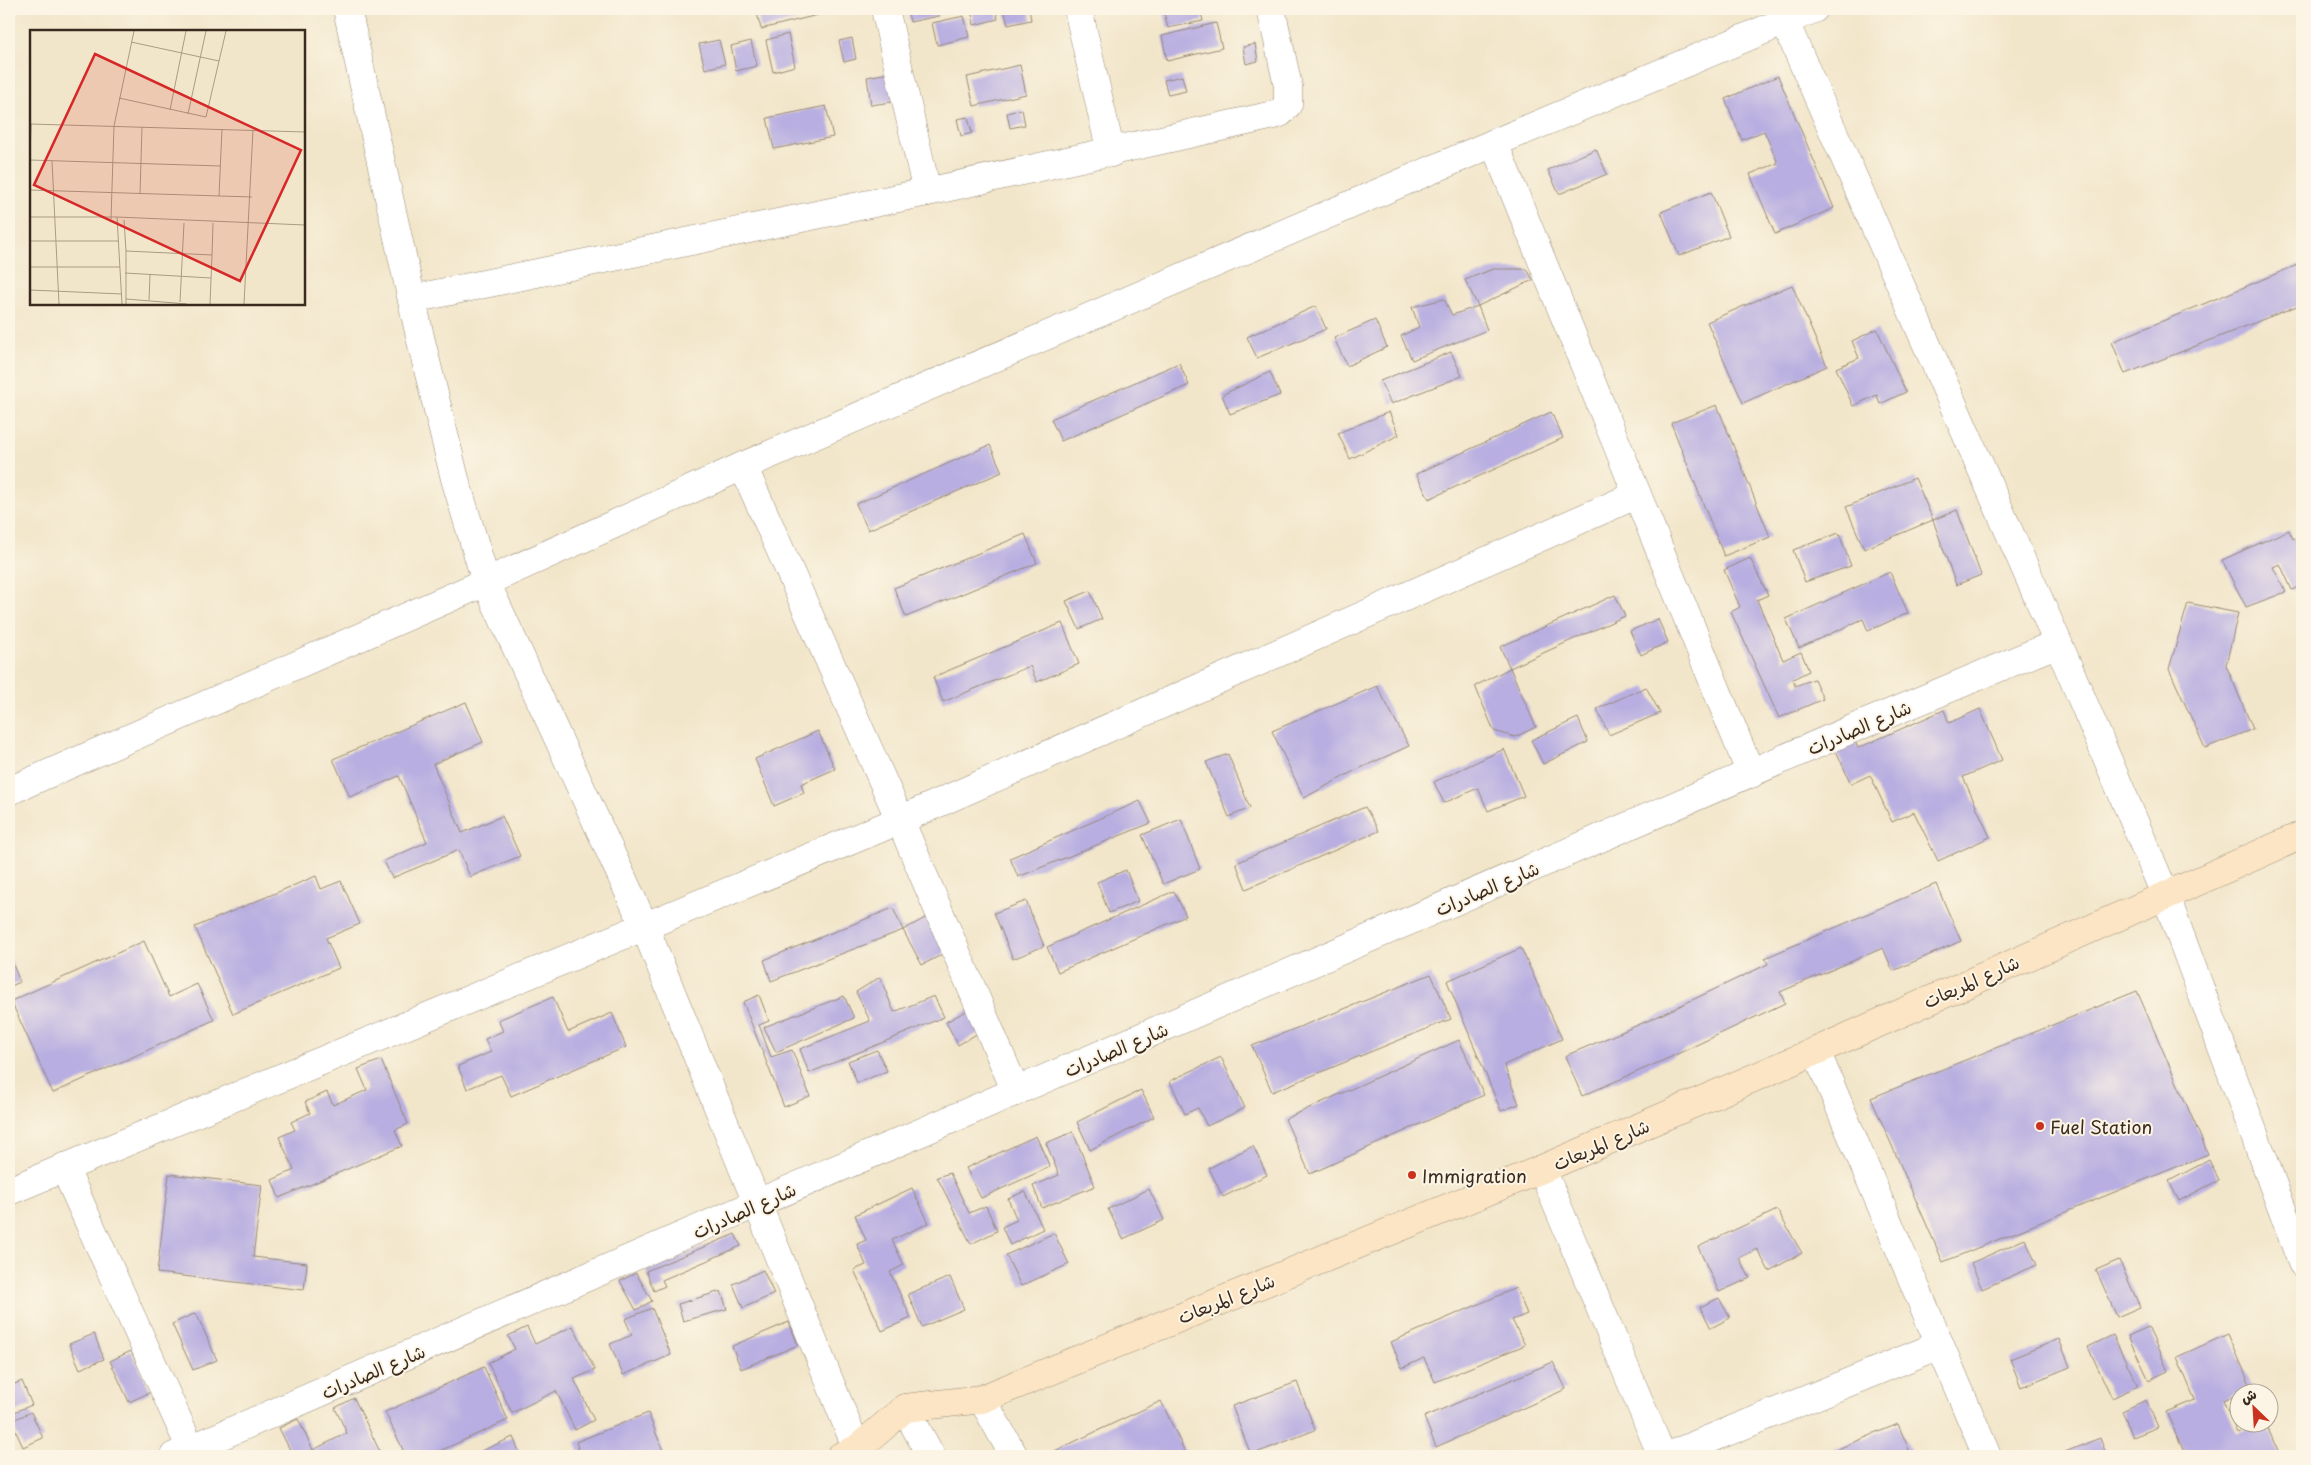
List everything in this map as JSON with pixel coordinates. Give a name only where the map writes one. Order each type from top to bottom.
[{"type":"main road","name":"شارع المربعات","points":[[905,1408],[982,1399],[1542,1170],[1816,1051],[2165,894],[2302,835]]},
{"type":"main road","points":[[849,1452],[905,1408]]},
{"type":"street","points":[[347,9],[412,299],[456,479],[486,582],[644,925],[757,1204],[849,1452]]},
{"type":"street","points":[[885,9],[927,192]]},
{"type":"street","points":[[1078,9],[1110,152]]},
{"type":"street","points":[[412,299],[927,192],[1274,115],[1284,110],[1288,104],[1288,86],[1271,9]]},
{"type":"street","points":[[9,791],[486,582],[743,466],[1494,143],[1814,9]]},
{"type":"street","points":[[1785,22],[2058,643],[2165,894],[2302,1263]]},
{"type":"street","points":[[1494,143],[1751,774]]},
{"type":"street","points":[[743,466],[900,820],[1016,1092]]},
{"type":"street","points":[[9,1191],[900,820],[1636,495]]},
{"type":"street","name":"شارع الصادرات","points":[[186,1454],[757,1204],[2058,643]]},
{"type":"street","points":[[1816,1051],[1988,1456]]},
{"type":"street","points":[[64,1167],[186,1454]]},
{"type":"street","points":[[1542,1170],[1662,1456]]},
{"type":"street","points":[[1668,1456],[1940,1345]]},
{"type":"street","points":[[982,1399],[1014,1456]]},
{"type":"street","points":[[905,1408],[931,1456]]},
{"type":"building","points":[[756,9],[842,9],[761,29]]},
{"type":"building","points":[[907,9],[937,9],[939,16],[910,22]]},
{"type":"building","points":[[971,9],[996,9],[998,19],[974,25]]},
{"type":"building","points":[[1004,9],[1029,9],[1031,20],[1008,25]]},
{"type":"building","points":[[1163,9],[1200,9],[1203,21],[1168,28]]},
{"type":"building","points":[[964,16],[969,37],[937,45],[932,23]]},
{"type":"building","points":[[1216,23],[1222,48],[1167,61],[1162,36]]},
{"type":"building","points":[[788,34],[795,66],[773,72],[766,40]]},
{"type":"building","points":[[852,38],[856,59],[844,62],[839,41]]},
{"type":"building","points":[[719,40],[725,64],[705,69],[699,44]]},
{"type":"building","points":[[751,41],[757,66],[736,71],[731,46]]},
{"type":"building","points":[[1255,44],[1258,61],[1246,64],[1243,47]]},
{"type":"building","points":[[1020,65],[1026,94],[974,106],[967,77]]},
{"type":"building","points":[[894,72],[899,101],[871,105],[867,77]]},
{"type":"building","points":[[1182,76],[1186,91],[1168,95],[1164,80]]},
{"type":"building","points":[[1778,76],[1834,208],[1775,234],[1750,174],[1778,163],[1764,131],[1742,140],[1725,99]]},
{"type":"building","points":[[826,106],[833,137],[774,149],[767,118]]},
{"type":"building","points":[[1022,109],[1025,125],[1010,128],[1007,113]]},
{"type":"building","points":[[968,117],[972,133],[961,136],[957,119]]},
{"type":"building","points":[[1596,149],[1607,174],[1559,194],[1548,170]]},
{"type":"building","points":[[1711,192],[1729,236],[1679,256],[1661,212]]},
{"type":"building","points":[[2302,263],[2302,304],[2125,374],[2112,342]]},
{"type":"building","points":[[1493,269],[1527,269],[1533,280],[1478,306],[1465,280]]},
{"type":"building","points":[[1792,285],[1827,366],[1743,403],[1707,322]]},
{"type":"building","points":[[1444,299],[1452,315],[1478,306],[1487,330],[1412,360],[1401,336],[1419,327],[1412,307]]},
{"type":"building","points":[[1316,306],[1326,329],[1257,358],[1247,337]]},
{"type":"building","points":[[1375,320],[1387,347],[1347,366],[1334,338]]},
{"type":"building","points":[[1877,329],[1906,392],[1880,404],[1877,395],[1853,406],[1836,368],[1859,358],[1852,341]]},
{"type":"building","points":[[1451,352],[1462,376],[1391,404],[1380,381]]},
{"type":"building","points":[[1179,363],[1189,385],[1061,441],[1051,419]]},
{"type":"building","points":[[1270,372],[1280,395],[1230,414],[1222,395]]},
{"type":"building","points":[[1717,405],[1770,537],[1724,556],[1671,423]]},
{"type":"building","points":[[1389,412],[1399,435],[1350,459],[1338,433]]},
{"type":"building","points":[[1551,412],[1563,438],[1429,499],[1416,474]]},
{"type":"building","points":[[990,445],[1002,472],[868,530],[856,504]]},
{"type":"building","points":[[1915,478],[1933,520],[1864,549],[1846,507]]},
{"type":"building","points":[[1957,510],[1981,575],[1956,585],[1933,520]]},
{"type":"building","points":[[2289,530],[2293,539],[2302,534],[2302,585],[2292,590],[2280,564],[2273,567],[2286,592],[2246,607],[2222,560]]},
{"type":"building","points":[[1839,533],[1851,566],[1805,582],[1793,550]]},
{"type":"building","points":[[1025,534],[1037,563],[906,617],[894,588]]},
{"type":"building","points":[[1750,558],[1768,595],[1757,600],[1783,660],[1801,652],[1809,671],[1793,679],[1795,686],[1814,679],[1823,699],[1779,718],[1731,612],[1740,607],[1724,570]]},
{"type":"building","points":[[1890,572],[1908,613],[1868,631],[1863,619],[1799,648],[1786,619]]},
{"type":"building","points":[[1090,591],[1102,619],[1079,629],[1066,601]]},
{"type":"building","points":[[1615,595],[1625,616],[1510,668],[1500,647]]},
{"type":"building","points":[[2188,603],[2238,613],[2226,665],[2253,729],[2205,748],[2169,669]]},
{"type":"building","points":[[1658,619],[1668,642],[1641,655],[1630,631]]},
{"type":"building","points":[[1062,623],[1079,664],[1037,682],[1030,666],[943,702],[933,677]]},
{"type":"building","points":[[1510,668],[1536,727],[1515,737],[1494,731],[1475,686]]},
{"type":"building","points":[[1377,686],[1409,746],[1354,771],[1304,798],[1272,731]]},
{"type":"building","points":[[1646,687],[1660,713],[1609,735],[1597,709]]},
{"type":"building","points":[[466,702],[483,742],[433,764],[462,833],[502,816],[520,856],[470,877],[459,850],[392,878],[384,861],[427,842],[399,776],[350,797],[333,759]]},
{"type":"building","points":[[1980,709],[2002,760],[1963,777],[1990,837],[1938,861],[1914,812],[1892,822],[1870,775],[1851,784],[1834,746],[1853,737],[1858,748],[1944,710],[1949,723]]},
{"type":"building","points":[[1578,718],[1588,742],[1543,764],[1531,740]]},
{"type":"building","points":[[818,731],[835,769],[801,784],[804,793],[774,806],[755,759]]},
{"type":"building","points":[[1504,749],[1524,796],[1488,811],[1478,788],[1444,803],[1434,782]]},
{"type":"building","points":[[1228,754],[1250,808],[1229,817],[1206,762]]},
{"type":"building","points":[[1140,801],[1151,823],[1018,877],[1010,858]]},
{"type":"building","points":[[1365,807],[1379,831],[1246,889],[1236,863]]},
{"type":"building","points":[[1181,819],[1200,869],[1163,884],[1142,835]]},
{"type":"building","points":[[1126,870],[1138,901],[1109,913],[1097,882]]},
{"type":"building","points":[[316,876],[321,889],[341,881],[360,924],[326,938],[339,968],[233,1014],[195,927]]},
{"type":"building","points":[[1936,884],[1961,941],[1893,971],[1883,948],[1780,992],[1785,1003],[1671,1057],[1582,1096],[1565,1056],[1652,1019],[1768,964],[1765,958]]},
{"type":"building","points":[[1174,891],[1186,916],[1058,972],[1047,947]]},
{"type":"building","points":[[1026,901],[1044,946],[1013,959],[994,913]]},
{"type":"building","points":[[893,908],[903,930],[771,981],[764,960]]},
{"type":"building","points":[[927,917],[947,952],[922,965],[903,930]]},
{"type":"building","points":[[144,941],[169,997],[197,984],[214,1020],[53,1093],[11,1001]]},
{"type":"building","points":[[1521,948],[1562,1039],[1504,1065],[1519,1104],[1501,1111],[1447,981]]},
{"type":"building","points":[[9,955],[20,982],[9,987]]},
{"type":"building","points":[[1431,974],[1451,1019],[1272,1092],[1252,1046]]},
{"type":"building","points":[[880,977],[894,1012],[934,996],[944,1017],[809,1073],[800,1049],[870,1021],[856,992]]},
{"type":"building","name":"Fuel Station","points":[[2137,991],[2208,1154],[1943,1262],[1871,1098]]},
{"type":"building","points":[[759,995],[769,1021],[759,1025],[771,1057],[792,1050],[810,1096],[784,1107],[743,1002]]},
{"type":"building","points":[[844,996],[854,1018],[776,1052],[764,1027]]},
{"type":"building","points":[[553,997],[568,1032],[612,1013],[626,1047],[511,1096],[501,1075],[467,1089],[458,1066],[491,1052],[485,1039],[503,1031],[498,1020]]},
{"type":"building","points":[[968,1010],[980,1032],[958,1045],[946,1022]]},
{"type":"building","points":[[1459,1040],[1484,1095],[1310,1174],[1285,1119]]},
{"type":"building","points":[[877,1050],[887,1071],[857,1083],[848,1061]]},
{"type":"building","points":[[1221,1057],[1245,1108],[1207,1126],[1198,1108],[1185,1114],[1170,1081]]},
{"type":"building","points":[[381,1060],[408,1124],[395,1130],[402,1146],[279,1198],[272,1180],[294,1170],[279,1137],[295,1130],[291,1122],[310,1113],[305,1102],[327,1092],[333,1105],[367,1090],[358,1069]]},
{"type":"building","points":[[1141,1090],[1154,1117],[1090,1150],[1077,1122]]},
{"type":"building","points":[[1073,1132],[1095,1186],[1042,1208],[1033,1186],[1059,1175],[1046,1143]]},
{"type":"building","points":[[1036,1136],[1050,1167],[981,1198],[966,1168]]},
{"type":"building","points":[[1253,1146],[1267,1175],[1223,1197],[1209,1168]]},
{"type":"building","points":[[2209,1160],[2219,1180],[2179,1201],[2169,1181]]},
{"type":"building","points":[[950,1173],[969,1213],[986,1206],[997,1231],[971,1244],[937,1177]]},
{"type":"building","points":[[169,1174],[262,1185],[253,1257],[307,1263],[304,1290],[157,1273]]},
{"type":"building","points":[[912,1188],[929,1223],[892,1240],[904,1265],[890,1272],[911,1318],[882,1331],[854,1270],[866,1265],[857,1244],[866,1240],[855,1215]]},
{"type":"building","points":[[1149,1189],[1164,1220],[1123,1239],[1108,1209]]},
{"type":"building","points":[[1025,1191],[1043,1229],[1010,1245],[1002,1227],[1017,1220],[1008,1199]]},
{"type":"building","points":[[1777,1210],[1802,1253],[1769,1271],[1757,1249],[1739,1258],[1750,1278],[1719,1292],[1698,1247]]},
{"type":"building","points":[[1054,1233],[1069,1264],[1021,1286],[1006,1255]]},
{"type":"building","points":[[735,1234],[741,1246],[662,1280],[665,1286],[654,1291],[646,1271]]},
{"type":"building","points":[[2025,1239],[2037,1265],[1982,1289],[1971,1263]]},
{"type":"building","points":[[2119,1260],[2140,1307],[2117,1317],[2096,1270]]},
{"type":"building","points":[[763,1270],[774,1294],[743,1308],[733,1284]]},
{"type":"building","points":[[636,1273],[652,1301],[636,1310],[620,1281]]},
{"type":"building","points":[[950,1277],[964,1309],[922,1327],[908,1294]]},
{"type":"building","points":[[1516,1288],[1527,1314],[1512,1320],[1525,1345],[1435,1382],[1424,1358],[1402,1368],[1391,1342]]},
{"type":"building","points":[[721,1291],[727,1309],[683,1321],[678,1304]]},
{"type":"building","points":[[1719,1298],[1730,1318],[1711,1328],[1700,1307]]},
{"type":"building","points":[[652,1308],[671,1355],[623,1375],[610,1344],[632,1335],[625,1319]]},
{"type":"building","points":[[196,1313],[217,1360],[193,1370],[172,1324]]},
{"type":"building","points":[[789,1322],[798,1345],[741,1369],[732,1346]]},
{"type":"building","points":[[573,1326],[595,1370],[574,1379],[594,1420],[575,1430],[556,1391],[512,1413],[488,1363],[515,1349],[508,1336],[527,1327],[535,1344]]},
{"type":"building","points":[[2148,1327],[2168,1371],[2149,1380],[2128,1336]]},
{"type":"building","points":[[94,1334],[104,1359],[80,1369],[69,1344]]},
{"type":"building","points":[[2228,1334],[2249,1382],[2228,1382],[2228,1399],[2223,1401],[2228,1412],[2228,1432],[2269,1432],[2280,1456],[2219,1456],[2218,1454],[2212,1456],[2186,1456],[2166,1412],[2195,1400],[2177,1357]]},
{"type":"building","points":[[2113,1335],[2138,1386],[2112,1398],[2088,1347]]},
{"type":"building","points":[[2059,1339],[2070,1367],[2021,1387],[2010,1359]]},
{"type":"building","points":[[131,1351],[151,1392],[129,1402],[110,1361]]},
{"type":"building","points":[[1553,1362],[1566,1389],[1436,1447],[1424,1417]]},
{"type":"building","points":[[484,1367],[508,1420],[429,1456],[406,1456],[385,1412]]},
{"type":"building","points":[[22,1381],[32,1405],[9,1414],[9,1386]]},
{"type":"building","points":[[1297,1382],[1315,1430],[1251,1455],[1232,1406]]},
{"type":"building","points":[[354,1398],[382,1456],[282,1456],[291,1452],[279,1428],[298,1419],[313,1450],[347,1433],[335,1408]]},
{"type":"building","points":[[2146,1400],[2158,1427],[2133,1437],[2122,1411]]},
{"type":"building","points":[[1161,1401],[1186,1454],[1182,1456],[1044,1456]]},
{"type":"building","points":[[31,1412],[43,1438],[23,1447],[11,1421]]},
{"type":"building","points":[[648,1413],[665,1456],[581,1456],[576,1442]]},
{"type":"building","points":[[1898,1424],[1910,1452],[1900,1456],[1821,1456]]},
{"type":"building","points":[[513,1437],[521,1456],[470,1456]]},
{"type":"building","points":[[2100,1438],[2107,1456],[2055,1456]]},
{"type":"place","name":"Fuel Station","points":[[2040,1126]]},
{"type":"place","name":"Immigration","points":[[1412,1175]]}]
